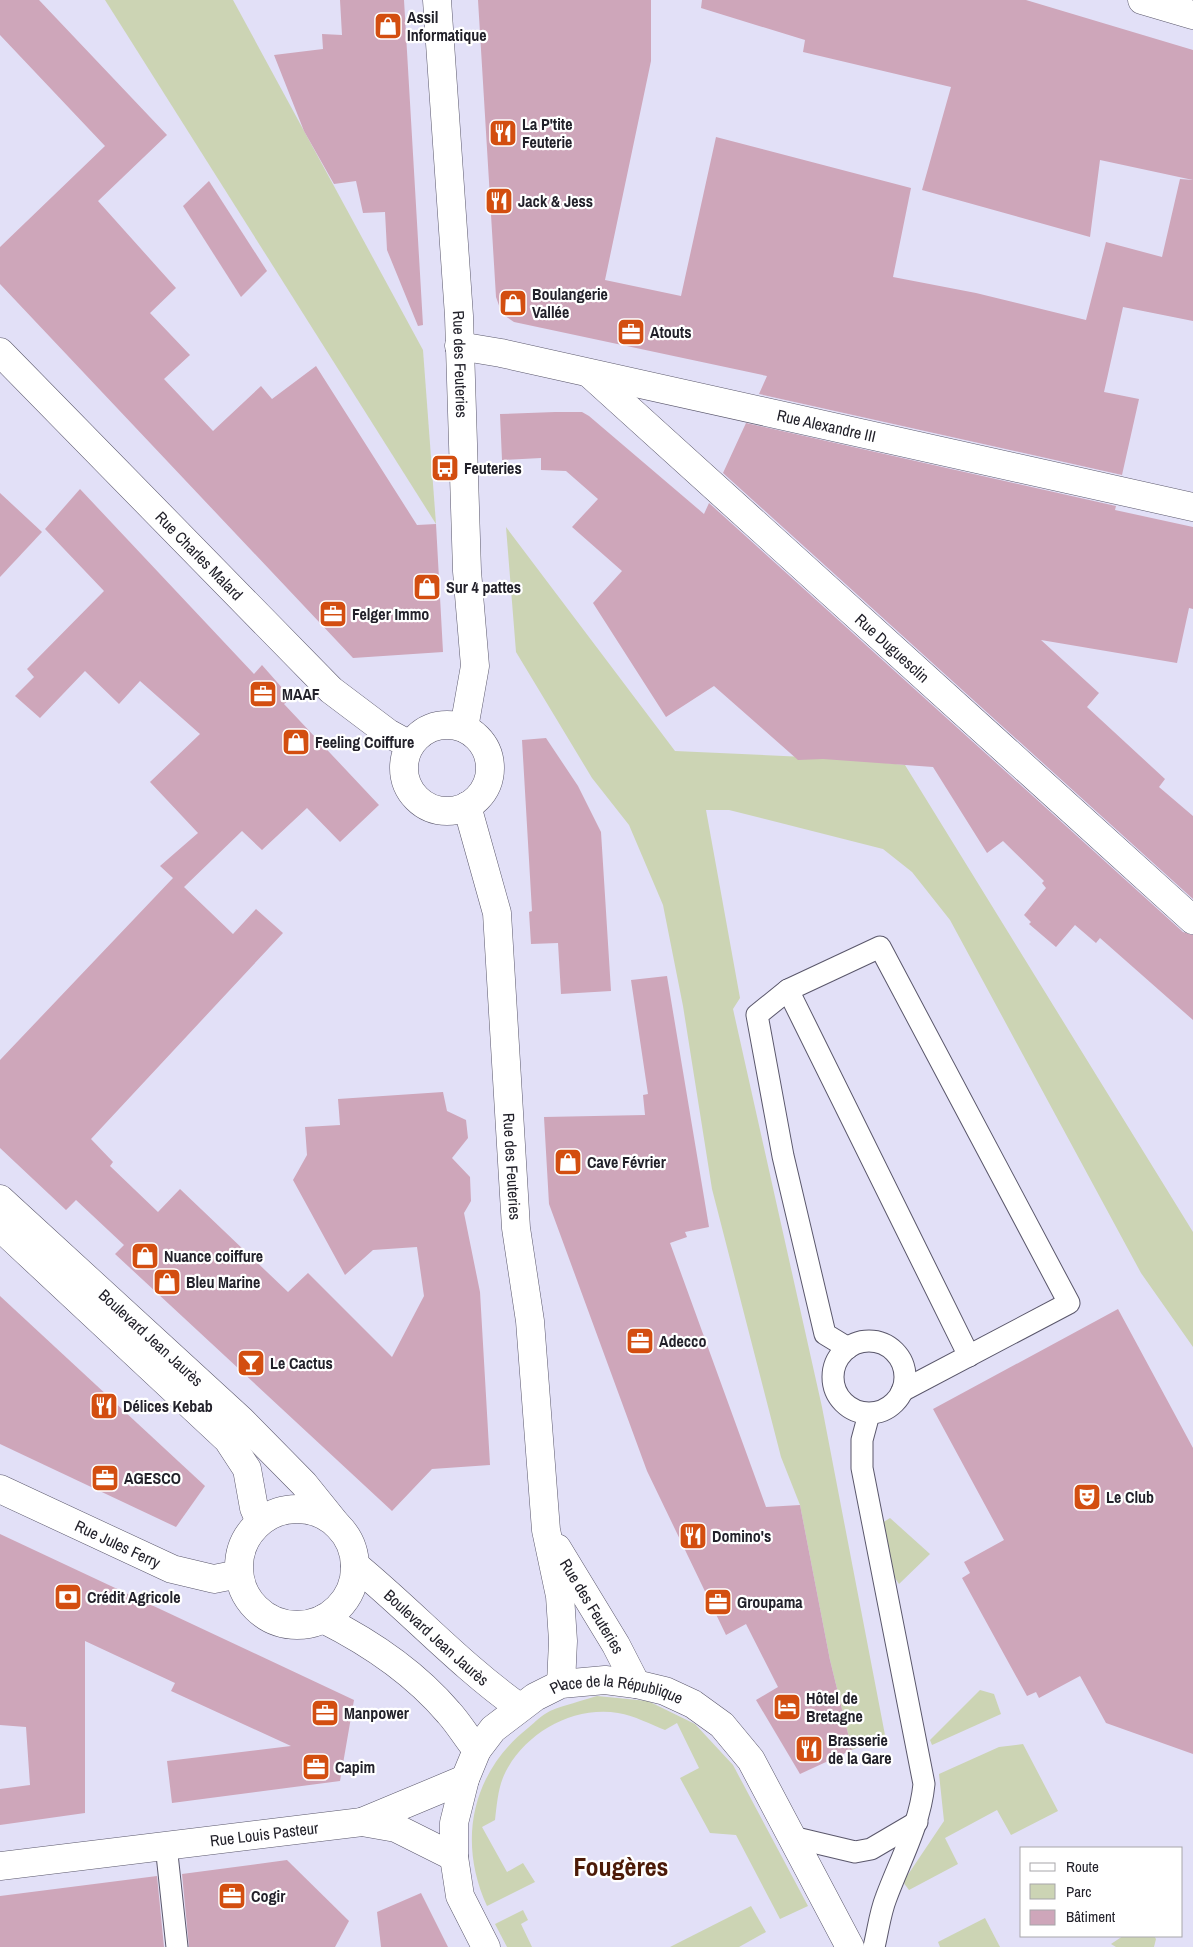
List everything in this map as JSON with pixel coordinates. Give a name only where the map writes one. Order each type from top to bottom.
[{"type":"main road","name":"Rue des Feuteries","points":[[438,0],[464,409],[467,571],[475,666],[464,728]]},
{"type":"main road","points":[[1142,0],[1193,15]]},
{"type":"main road","name":"Rue Alexandre III","points":[[459,346],[501,353],[1193,506]]},
{"type":"main road","name":"Rue Charles Malard","points":[[0,352],[331,690],[388,734],[410,746]]},
{"type":"main road","name":"Rue Duguesclin","points":[[590,374],[1193,920]]},
{"type":"main road","points":[[447,725],[464,728],[482,743],[490,765],[489,779],[479,798],[467,806],[448,812],[436,810],[414,797],[404,775],[404,760],[410,746],[419,734],[433,727],[447,725]]},
{"type":"main road","name":"Rue des Feuteries","points":[[467,806],[497,913],[516,1228],[531,1329],[546,1530],[560,1596],[561,1684]]},
{"type":"main road","name":"Boulevard Jean Jaurès","points":[[0,1199],[241,1420],[304,1484],[337,1525]]},
{"type":"main road","name":"Boulevard Jean Jaurès","points":[[0,1227],[228,1440],[247,1469],[254,1508],[260,1522]]},
{"type":"main road","name":"Rue Jules Ferry","points":[[0,1489],[172,1569],[214,1579],[239,1574]]},
{"type":"main road","points":[[296,1509],[318,1513],[337,1525],[350,1543],[355,1564],[354,1582],[347,1597],[337,1610],[323,1619],[301,1625],[279,1622],[260,1612],[246,1595],[239,1574],[240,1554],[247,1536],[260,1522],[277,1512],[296,1509]]},
{"type":"main road","name":"Rue des Feuteries","points":[[546,1530],[616,1645],[636,1684]]},
{"type":"main road","name":"Boulevard Jean Jaurès","points":[[355,1564],[484,1682],[519,1707]]},
{"type":"main road","points":[[323,1619],[383,1654],[415,1680],[448,1712],[477,1750]]},
{"type":"main road","name":"Place de la République","points":[[486,1947],[460,1896],[454,1857],[454,1823],[464,1779],[477,1750],[493,1729],[519,1707],[561,1684],[605,1680],[636,1684],[664,1691],[693,1704],[722,1725],[751,1760],[850,1947]]},
{"type":"main road","name":"Rue Louis Pasteur","points":[[0,1866],[362,1822],[464,1779]]},
{"type":"main road","name":"Rue Louis Pasteur","points":[[362,1822],[396,1828],[454,1857]]},
{"type":"lane","points":[[848,1348],[825,1334],[783,1156],[757,1015],[788,990],[880,947],[1069,1302],[902,1391]]},
{"type":"lane","points":[[788,990],[969,1356]]},
{"type":"lane","points":[[870,1341],[891,1348],[899,1356],[904,1366],[906,1378],[902,1391],[899,1399],[880,1412],[870,1414],[858,1412],[848,1407],[835,1388],[833,1377],[835,1366],[840,1356],[848,1348],[870,1341]]},
{"type":"lane","points":[[870,1414],[862,1440],[862,1468],[922,1777],[922,1804],[917,1822],[885,1900],[874,1947]]},
{"type":"lane","points":[[792,1837],[855,1852],[872,1849],[917,1822]]},
{"type":"lane","points":[[166,1845],[177,1947]]},
{"type":"green space","points":[[105,0],[233,0],[423,350],[436,524]]},
{"type":"green space","points":[[506,527],[675,751],[848,759],[905,765],[1193,1232],[1193,1347],[1141,1273],[950,920],[912,872],[883,849],[729,810],[706,810],[740,998],[733,1009],[822,1407],[885,1735],[852,1750],[830,1660],[800,1505],[781,1457],[712,1189],[683,1006],[663,905],[629,825],[592,778],[516,652]]},
{"type":"green space","points":[[890,1518],[930,1554],[899,1584],[891,1572],[882,1523]]},
{"type":"green space","points":[[980,1690],[994,1694],[1001,1714],[932,1745],[930,1740]]},
{"type":"green space","points":[[597,1696],[648,1701],[695,1724],[733,1765],[808,1906],[780,1919],[736,1835],[710,1833],[680,1778],[699,1768],[677,1723],[665,1730],[630,1716],[601,1712],[568,1718],[553,1725],[526,1744],[506,1771],[497,1801],[495,1820],[482,1827],[507,1872],[523,1863],[535,1882],[487,1906],[478,1881],[473,1857],[472,1833],[475,1809],[494,1765],[509,1746],[541,1717],[555,1709]]},
{"type":"green space","points":[[1023,1744],[1058,1811],[1011,1835],[997,1810],[945,1838],[958,1864],[909,1890],[903,1882],[944,1821],[939,1774],[999,1747]]},
{"type":"green space","points":[[751,1906],[766,1932],[739,1947],[670,1947]]},
{"type":"green space","points":[[523,1910],[528,1920],[521,1924],[532,1947],[507,1947],[495,1924]]},
{"type":"green space","points":[[985,1918],[1000,1947],[940,1947],[938,1942]]},
{"type":"green space","points":[[1122,1937],[1155,1937],[1156,1939],[1154,1947],[1116,1947],[1111,1944]]},
{"type":"building","points":[[0,0],[39,0],[167,135],[98,201],[176,288],[150,313],[190,355],[164,379],[213,431],[261,386],[272,399],[316,366],[417,525],[436,524],[443,652],[353,658],[0,284],[0,247],[105,146],[0,35]]},
{"type":"building","points":[[340,0],[404,0],[423,325],[418,326],[387,250],[385,212],[363,213],[356,181],[334,184],[304,131],[274,55],[323,49],[322,34],[342,35]]},
{"type":"building","points":[[478,0],[651,0],[651,61],[605,280],[681,296],[716,137],[911,188],[893,277],[976,293],[1086,320],[1106,242],[1162,257],[1180,179],[1193,180],[1193,321],[1123,307],[1104,392],[1139,399],[1122,475],[759,394],[767,376],[514,322],[502,314],[496,297]]},
{"type":"building","points":[[702,0],[1026,0],[1193,50],[1193,180],[1100,160],[1090,237],[922,190],[951,87],[803,52],[805,40],[701,8]]},
{"type":"building","points":[[209,181],[267,271],[241,297],[183,206]]},
{"type":"building","points":[[582,412],[589,416],[704,514],[709,503],[1183,932],[1193,935],[1193,1020],[1100,938],[1096,943],[1075,925],[1056,947],[1029,924],[1031,922],[1024,915],[1046,888],[1042,883],[1044,881],[1003,841],[987,853],[933,767],[823,759],[798,760],[714,686],[666,717],[593,603],[622,571],[572,527],[598,499],[566,471],[541,470],[541,458],[502,460],[500,414]]},
{"type":"building","points":[[746,423],[1116,506],[1115,510],[1193,527],[1193,609],[1189,608],[1177,663],[1041,640],[1099,693],[1087,707],[1165,779],[1159,787],[1193,816],[1193,899],[723,473]]},
{"type":"building","points":[[80,489],[254,674],[262,665],[291,698],[284,704],[379,805],[340,842],[307,808],[262,850],[242,831],[184,887],[233,934],[256,909],[283,933],[91,1139],[113,1162],[110,1166],[158,1212],[180,1189],[288,1292],[308,1273],[392,1357],[424,1296],[417,1247],[373,1250],[345,1275],[293,1180],[307,1155],[305,1127],[340,1125],[338,1099],[443,1092],[447,1111],[466,1120],[468,1138],[452,1158],[470,1177],[471,1201],[464,1213],[480,1292],[490,1465],[432,1469],[392,1511],[115,1254],[124,1245],[76,1200],[66,1210],[0,1148],[0,1060],[173,878],[160,866],[198,833],[150,782],[200,734],[140,681],[119,704],[85,671],[40,718],[15,696],[34,677],[27,669],[104,591],[45,529]]},
{"type":"building","points":[[0,493],[42,532],[0,577]]},
{"type":"building","points":[[546,738],[578,786],[601,832],[611,991],[561,994],[558,943],[531,944],[529,912],[532,911],[522,740]]},
{"type":"building","points":[[667,976],[709,1227],[685,1232],[687,1237],[670,1243],[766,1507],[800,1505],[830,1660],[852,1750],[800,1774],[756,1700],[778,1687],[746,1624],[726,1635],[647,1471],[549,1204],[544,1117],[645,1115],[643,1095],[648,1094],[631,980]]},
{"type":"building","points":[[0,1296],[205,1486],[176,1527],[0,1444]]},
{"type":"building","name":"Le Club","points":[[1118,1309],[1193,1448],[1193,1754],[1106,1723],[1080,1676],[1039,1698],[1036,1692],[1027,1696],[962,1578],[970,1573],[964,1562],[1004,1540],[933,1409]]},
{"type":"building","points":[[0,1534],[354,1700],[340,1781],[172,1803],[167,1761],[291,1746],[171,1691],[175,1683],[85,1641],[85,1813],[0,1825],[0,1789],[30,1785],[26,1727],[0,1725]]},
{"type":"building","points":[[287,1860],[349,1921],[335,1947],[189,1947],[182,1874]]},
{"type":"building","points":[[157,1876],[164,1947],[0,1947],[0,1896]]},
{"type":"building","points":[[421,1893],[448,1947],[381,1947],[377,1912]]},
{"type":"place","name":"Assil Informatique","points":[[388,26]]},
{"type":"place","name":"La P'tite Feuterie","points":[[503,133]]},
{"type":"place","name":"Jack & Jess","points":[[499,201]]},
{"type":"place","name":"Boulangerie Vallée","points":[[513,303]]},
{"type":"place","name":"Atouts","points":[[631,332]]},
{"type":"place","name":"Feuteries","points":[[445,468]]},
{"type":"place","name":"Sur 4 pattes","points":[[427,587]]},
{"type":"place","name":"Felger Immo","points":[[333,614]]},
{"type":"place","name":"MAAF","points":[[263,694]]},
{"type":"place","name":"Feeling Coiffure","points":[[296,742]]},
{"type":"place","name":"Cave Février","points":[[568,1162]]},
{"type":"place","name":"Nuance coiffure","points":[[145,1256]]},
{"type":"place","name":"Bleu Marine","points":[[167,1282]]},
{"type":"place","name":"Adecco","points":[[640,1341]]},
{"type":"place","name":"Le Cactus","points":[[251,1363]]},
{"type":"place","name":"Délices Kebab","points":[[104,1406]]},
{"type":"place","name":"AGESCO","points":[[105,1478]]},
{"type":"place","name":"Le Club","points":[[1087,1497]]},
{"type":"place","name":"Domino's","points":[[693,1536]]},
{"type":"place","name":"Crédit Agricole","points":[[68,1597]]},
{"type":"place","name":"Groupama","points":[[718,1602]]},
{"type":"place","name":"Hôtel de Bretagne","points":[[787,1707]]},
{"type":"place","name":"Manpower","points":[[325,1713]]},
{"type":"place","name":"Brasserie de la Gare","points":[[809,1749]]},
{"type":"place","name":"Capim","points":[[316,1767]]},
{"type":"place","name":"Cogir","points":[[232,1896]]},
{"type":"district","name":"Fougères","points":[[621,1867]]}]
